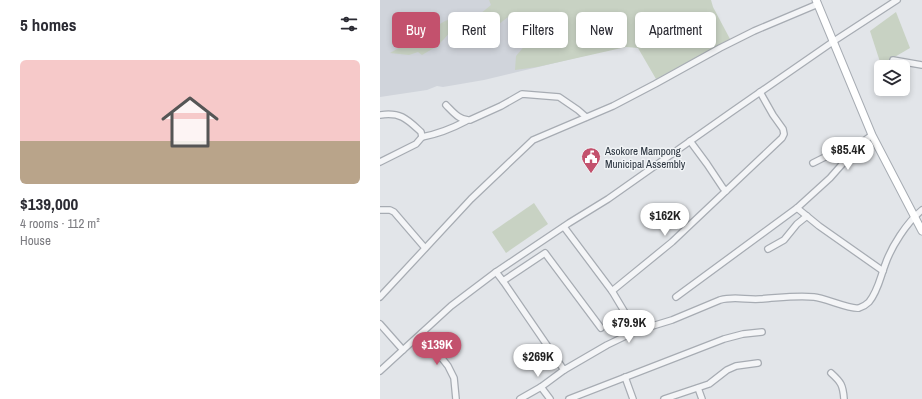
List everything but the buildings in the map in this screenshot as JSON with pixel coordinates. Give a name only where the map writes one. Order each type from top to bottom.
[{"type":"street","points":[[380,371],[451,306],[496,272],[608,199],[834,41],[897,0]]},
{"type":"street","points":[[380,297],[471,199],[533,140],[613,106],[720,48],[817,2],[872,135],[922,230]]},
{"type":"street","points":[[910,63],[922,65]]},
{"type":"street","points":[[612,291],[672,242],[782,138],[784,134],[783,129],[760,92]]},
{"type":"street","points":[[380,162],[416,144],[422,137],[450,130],[466,121],[502,106],[522,94],[559,97],[586,117]]},
{"type":"street","points":[[446,105],[462,120],[466,121]]},
{"type":"street","points":[[380,115],[389,114],[406,118],[421,132],[422,137]]},
{"type":"street","points":[[676,297],[797,208],[830,178],[860,144],[872,135]]},
{"type":"street","points":[[690,141],[726,191]]},
{"type":"street","points":[[813,163],[843,148],[860,144]]},
{"type":"street","points":[[797,208],[883,271]]},
{"type":"street","points":[[380,210],[390,210],[394,212],[425,248]]},
{"type":"street","points":[[520,399],[541,387],[564,370],[607,345],[636,331],[672,320],[720,300],[728,298],[758,300],[788,296],[812,297],[858,308],[868,303],[872,297],[881,280],[883,271],[891,253],[914,217],[922,210]]},
{"type":"street","points":[[768,249],[784,240],[797,224],[807,216]]},
{"type":"street","points":[[564,227],[612,291],[636,331]]},
{"type":"street","points":[[538,244],[601,328]]},
{"type":"street","points":[[502,281],[545,253]]},
{"type":"street","points":[[496,272],[564,370]]},
{"type":"street","points":[[380,324],[403,350]]},
{"type":"street","points":[[569,399],[724,339],[743,334],[762,332]]},
{"type":"street","points":[[422,333],[451,372],[454,378],[456,399]]},
{"type":"street","points":[[664,399],[709,384],[736,366],[758,363]]},
{"type":"street","points":[[831,373],[840,381],[844,388],[844,399]]},
{"type":"street","points":[[625,377],[633,399]]},
{"type":"street","points":[[541,387],[550,399]]},
{"type":"street","points":[[698,388],[702,399]]},
{"type":"shaded area","points":[[380,0],[709,0],[689,12],[635,12],[635,43],[627,46],[627,12],[576,12],[576,48],[617,48],[484,80],[443,87],[437,86],[427,90],[380,97]]},
{"type":"green space","points":[[489,0],[711,0],[716,12],[635,12],[635,48],[627,47],[627,12],[576,12],[576,48],[622,48],[537,67],[515,70],[516,56],[523,48],[568,48],[568,12],[508,12],[508,17],[500,23],[500,12],[482,12],[491,5]]},
{"type":"green space","points":[[896,12],[910,48],[890,60],[879,60],[870,31]]},
{"type":"green space","points":[[716,13],[730,39],[716,47]]},
{"type":"green space","points":[[448,20],[448,35],[440,43],[440,24]]},
{"type":"green space","points":[[399,48],[434,48],[422,55],[418,52],[409,55],[390,53]]},
{"type":"green space","points":[[638,48],[713,48],[656,79]]},
{"type":"green space","points":[[534,203],[548,224],[506,253],[492,232]]},
{"type":"place","name":"Asokore Mampong Municipal Assembly","points":[[591,174]]}]
